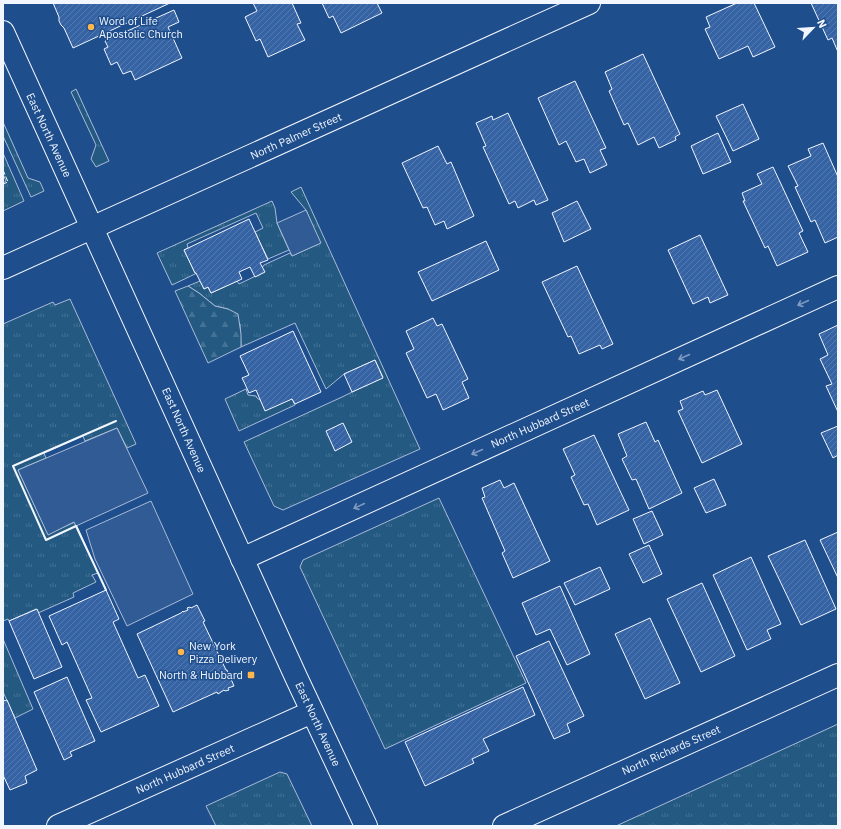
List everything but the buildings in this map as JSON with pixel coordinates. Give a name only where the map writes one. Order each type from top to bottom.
[{"type":"street","name":"North Palmer Street","points":[[3,268],[589,3]]},
{"type":"street","name":"East North Avenue","points":[[3,32],[242,559],[366,826]]},
{"type":"street","name":"North Hubbard Street","points":[[242,559],[838,287]]},
{"type":"street","name":"North Richards Street","points":[[504,826],[838,675]]},
{"type":"street","name":"North Hubbard Street","points":[[58,826],[312,712]]},
{"type":"green space","points":[[76,89],[109,161],[96,167],[91,159],[96,145],[71,92]]},
{"type":"green space","points":[[3,122],[28,178],[40,182],[44,191],[31,197],[3,136]]},
{"type":"green space","points":[[3,153],[24,201],[3,211],[3,183],[6,181],[3,174]]},
{"type":"green space","points":[[301,187],[420,449],[283,510],[274,506],[244,442],[383,377],[375,360],[344,374],[326,389],[295,323],[241,347],[240,324],[228,309],[215,306],[188,286],[200,281],[204,289],[208,287],[211,293],[237,281],[239,284],[264,272],[262,268],[264,265],[290,253],[292,256],[320,243],[306,210],[291,192]]},
{"type":"green space","points":[[272,201],[275,208],[277,223],[289,250],[268,259],[255,232],[263,228],[256,213],[187,244],[188,248],[184,250],[195,273],[197,273],[172,285],[157,253]]},
{"type":"green space","points":[[188,286],[215,306],[228,309],[238,314],[241,347],[208,363],[175,291]]},
{"type":"green space","points":[[70,299],[136,444],[127,448],[117,428],[85,441],[83,436],[44,453],[46,458],[18,470],[48,534],[75,522],[98,573],[92,575],[96,582],[73,593],[74,597],[38,613],[36,609],[9,621],[8,619],[3,621],[3,324],[53,302],[55,305]]},
{"type":"green space","points":[[246,389],[248,395],[256,396],[260,400],[292,399],[295,405],[239,431],[225,399]]},
{"type":"green space","points":[[439,498],[526,683],[385,749],[300,567],[303,560]]},
{"type":"green space","points":[[3,639],[33,709],[15,718],[3,692]]},
{"type":"green space","points":[[838,724],[838,826],[616,826]]},
{"type":"green space","points":[[280,772],[287,774],[312,826],[216,826],[206,806]]},
{"type":"shaded area","points":[[306,210],[321,243],[292,256],[277,223]]},
{"type":"shaded area","points":[[117,428],[148,493],[76,526],[74,522],[48,535],[18,470]]},
{"type":"shaded area","points":[[151,501],[193,594],[127,626],[95,559],[86,530]]},
{"type":"fence","points":[[3,170],[8,182],[3,184]]},
{"type":"wall","points":[[106,590],[76,526],[46,540],[13,466],[116,421]]},
{"type":"place","name":"Word of Life Apostolic Church","points":[[91,27]]},
{"type":"place","name":"New York Pizza Delivery","points":[[181,652]]},
{"type":"place","name":"North & Hubbard","points":[[251,675]]}]
